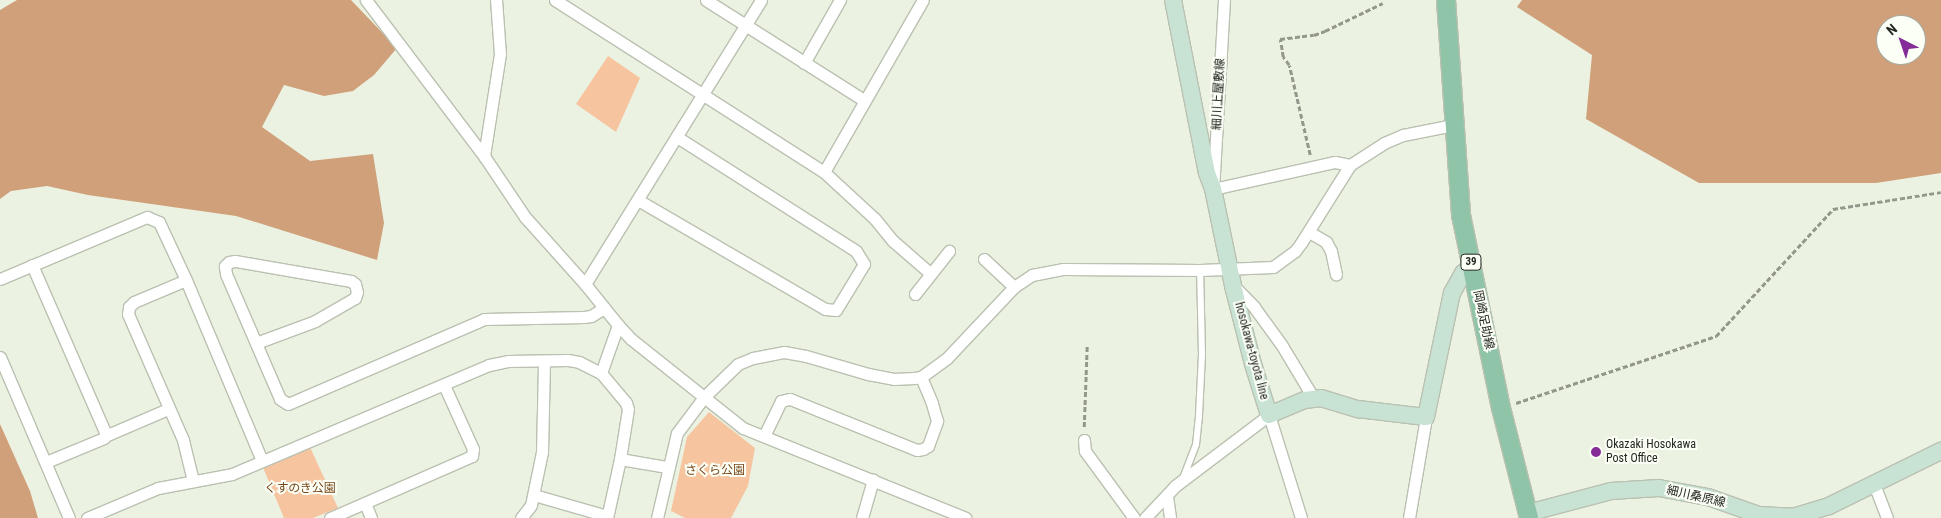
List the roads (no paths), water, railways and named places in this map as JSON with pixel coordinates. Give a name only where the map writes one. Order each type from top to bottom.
[{"type":"main road","name":"hosokawa-toyota line","points":[[1173,0],[1207,173],[1213,189],[1233,286],[1253,364],[1269,415],[1321,398],[1358,409],[1426,418]]},
{"type":"main road","name":"岡崎足助線","points":[[1446,0],[1453,125],[1461,215],[1501,408],[1527,517]]},
{"type":"main road","points":[[1426,418],[1452,293],[1463,273],[1472,266]]},
{"type":"main road","name":"細川桑原線","points":[[1527,517],[1611,491],[1659,488],[1708,497],[1759,515],[1793,517],[1829,506],[1941,451]]},
{"type":"street","points":[[366,0],[484,156],[525,217],[586,284],[618,326],[737,424],[966,518]]},
{"type":"street","points":[[484,156],[500,54],[496,0]]},
{"type":"street","points":[[555,0],[824,172],[875,219],[893,241],[930,273]]},
{"type":"street","points":[[706,0],[865,101]]},
{"type":"street","points":[[586,284],[761,0]]},
{"type":"street","points":[[804,63],[840,0]]},
{"type":"street","points":[[824,172],[923,0]]},
{"type":"street","name":"細川上屋敷線","points":[[1213,189],[1224,0]]},
{"type":"street","points":[[657,518],[667,468],[680,426],[704,397],[738,364],[753,358],[784,352],[806,356],[885,378],[905,379],[921,376],[947,358],[1014,287],[1032,275],[1063,268],[1230,270],[1273,267],[1295,251],[1309,232],[1350,165],[1384,143],[1403,135],[1453,125]]},
{"type":"street","points":[[638,200],[825,309],[836,310],[864,264],[856,251],[677,137]]},
{"type":"street","points":[[1213,189],[1335,162],[1350,165]]},
{"type":"street","points":[[0,279],[147,217],[159,222],[186,280],[262,461]]},
{"type":"street","points":[[1309,232],[1326,242],[1331,251],[1336,274]]},
{"type":"street","points":[[915,294],[949,251]]},
{"type":"street","points":[[984,259],[1014,287]]},
{"type":"street","points":[[256,342],[315,321],[355,298],[357,292],[355,284],[351,281],[235,261],[229,262],[225,266],[226,274],[280,399],[288,404],[484,319],[591,316],[604,308]]},
{"type":"street","points":[[32,265],[105,436]]},
{"type":"street","points":[[186,280],[134,302],[129,307],[128,314],[183,440],[193,481]]},
{"type":"street","points":[[1233,286],[1254,307],[1280,344],[1314,399]]},
{"type":"street","points":[[601,373],[618,326]]},
{"type":"street","points":[[0,357],[69,518]]},
{"type":"street","points":[[87,518],[146,492],[232,474],[498,363],[526,360],[568,360],[579,362],[601,373],[626,403],[628,410],[620,459],[607,517],[534,495]]},
{"type":"street","points":[[521,518],[534,495],[542,452],[544,361]]},
{"type":"street","points":[[764,436],[781,401],[790,399],[917,450],[923,449],[928,446],[936,421],[932,403],[921,376]]},
{"type":"street","points":[[330,518],[472,456],[473,449],[444,385]]},
{"type":"street","points":[[46,462],[168,408]]},
{"type":"street","points":[[1145,518],[1182,481],[1269,415],[1301,518]]},
{"type":"street","points":[[1408,518],[1426,418]]},
{"type":"street","points":[[1084,440],[1085,451],[1134,518]]},
{"type":"street","points":[[620,459],[667,468]]},
{"type":"street","points":[[862,518],[873,480]]},
{"type":"street","points":[[1874,484],[1888,518]]},
{"type":"street","points":[[1167,496],[1170,518]]},
{"type":"street","points":[[365,503],[371,518]]},
{"type":"lane","points":[[1182,481],[1196,445],[1202,355],[1200,270]]},
{"type":"place","name":"Okazaki Hosokawa Post Office","points":[[1596,452]]},
{"type":"park label","name":"さくら公園","points":[[715,471]]},
{"type":"park label","name":"くすのき公園","points":[[300,489]]}]
